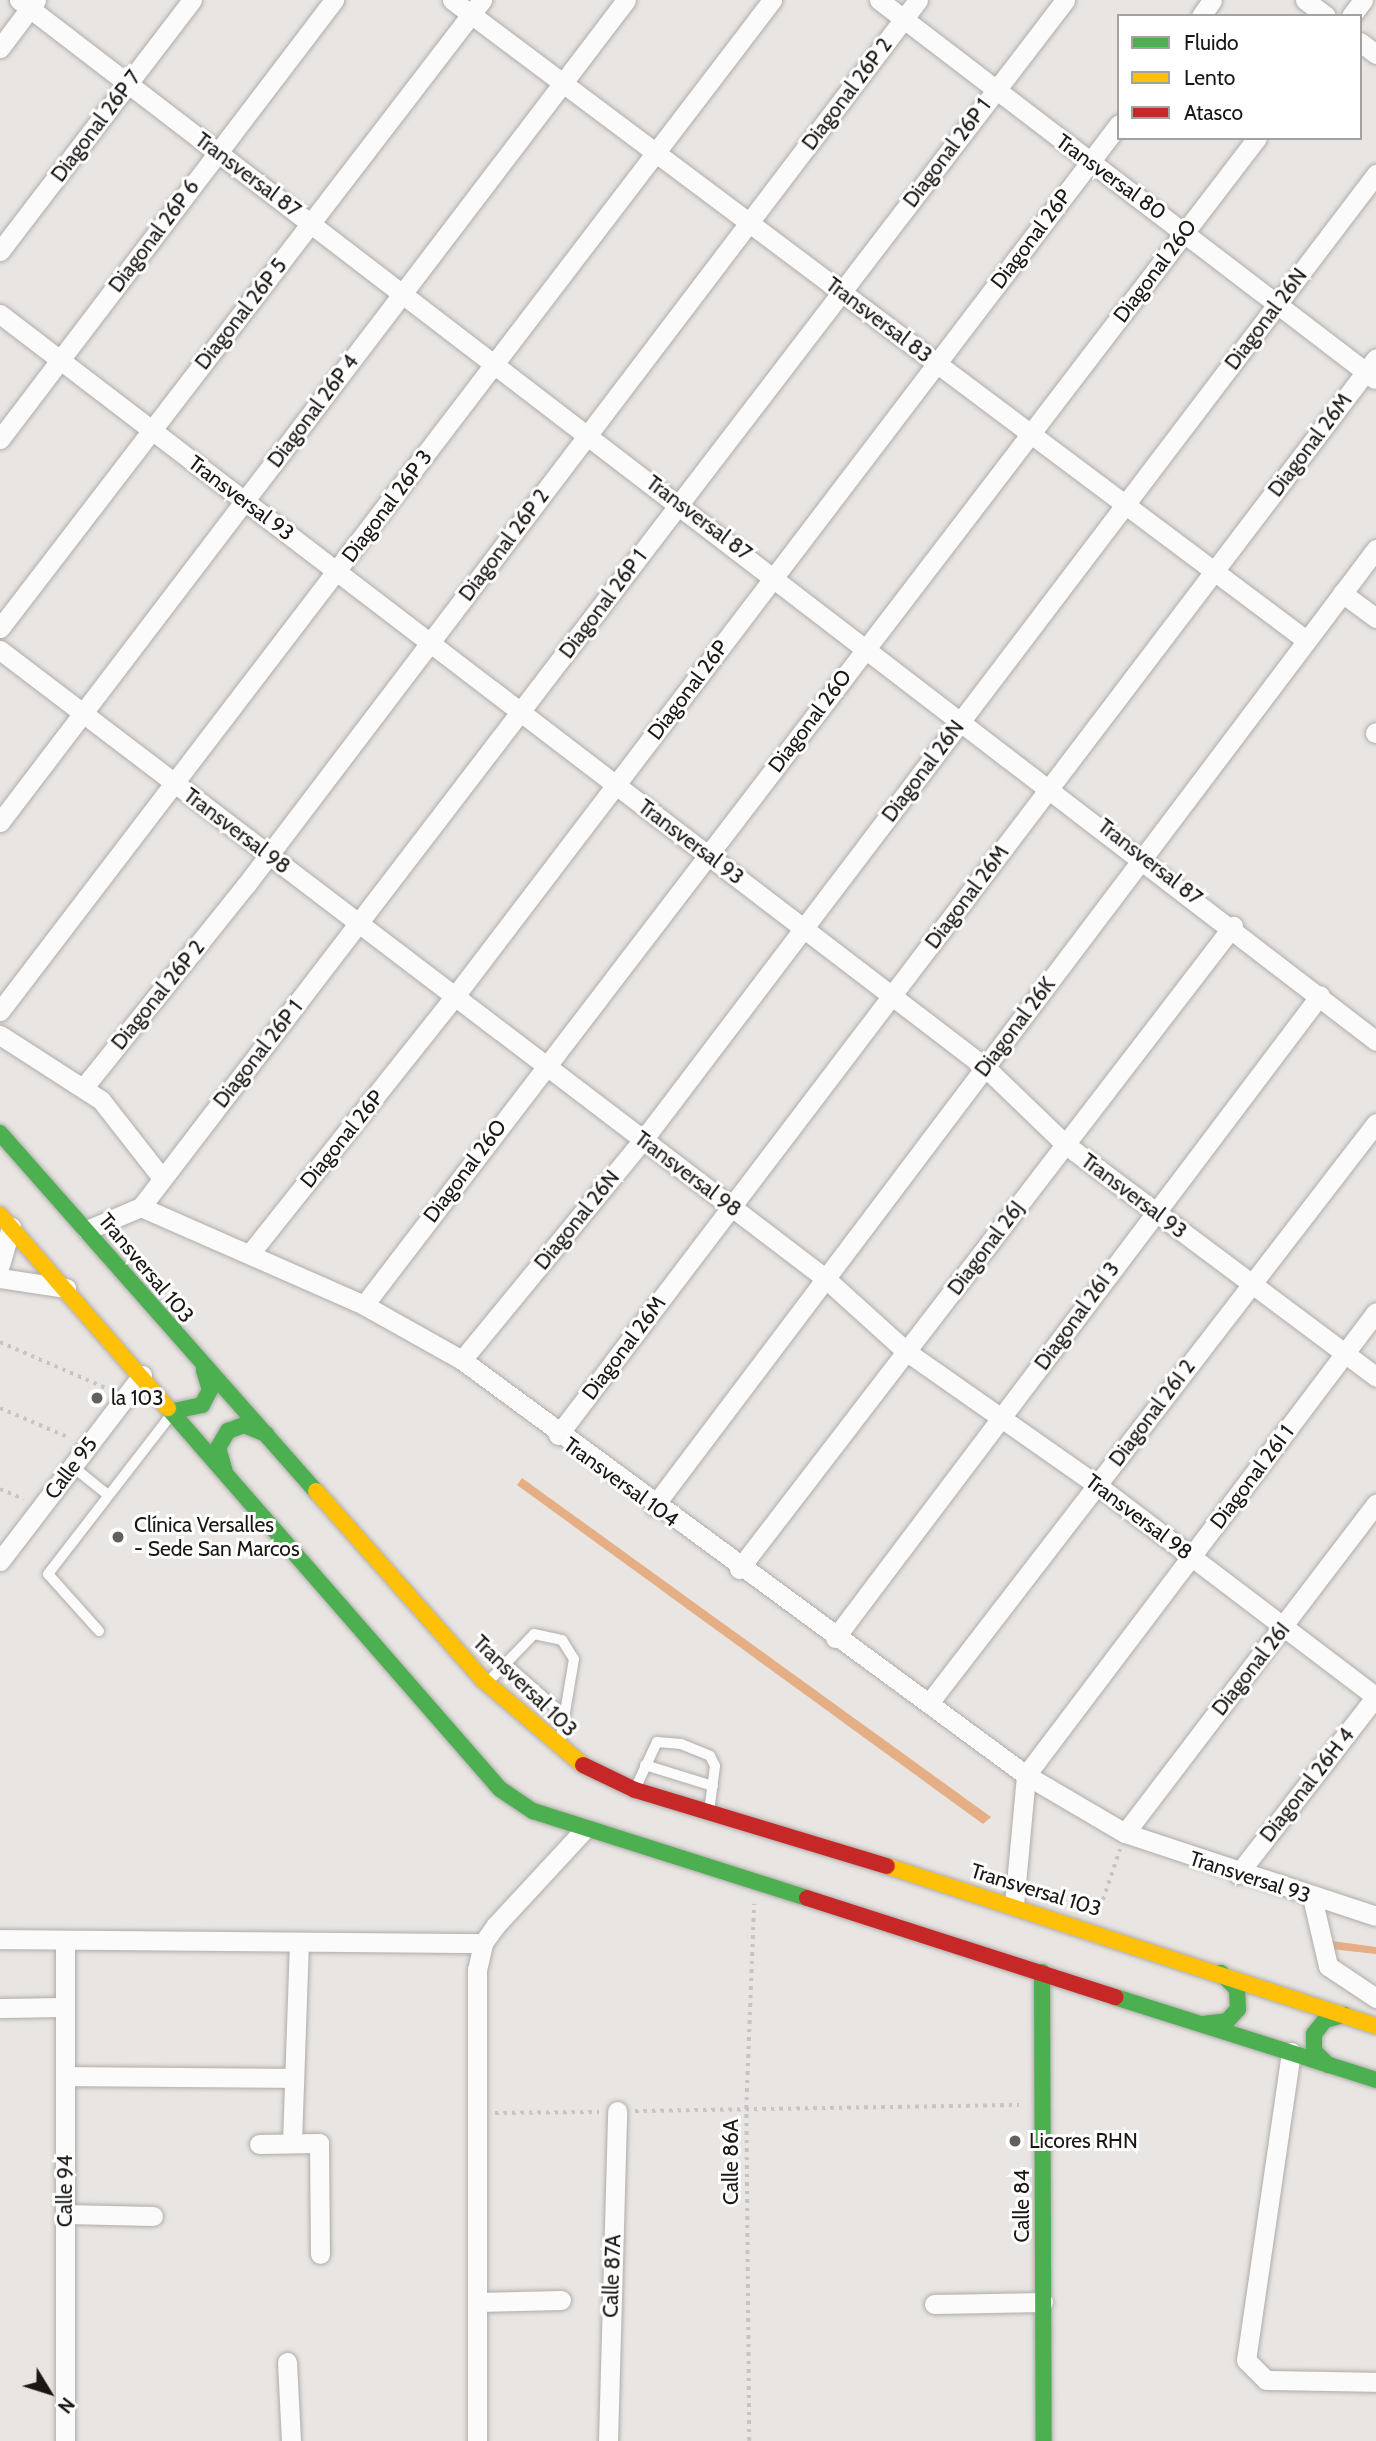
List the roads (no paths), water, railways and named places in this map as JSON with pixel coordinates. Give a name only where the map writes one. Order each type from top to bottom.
[{"type":"street","name":"Diagonal 26P 7","points":[[0,251],[191,0]]},
{"type":"street","name":"Diagonal 26P 6","points":[[0,439],[334,0]]},
{"type":"street","name":"Transversal 83","points":[[452,0],[476,7],[563,83],[1306,640]]},
{"type":"street","name":"Diagonal 26P 4","points":[[0,822],[626,0]]},
{"type":"street","name":"Diagonal 26P 3","points":[[2,1003],[175,783],[772,0]]},
{"type":"street","name":"Transversal 80","points":[[879,0],[1090,162],[1186,231],[1278,305],[1373,370]]},
{"type":"street","name":"Diagonal 26P 2","points":[[83,1087],[268,855],[918,0]]},
{"type":"street","name":"Diagonal 26P 1","points":[[141,1208],[1065,0]]},
{"type":"street","points":[[1202,14],[1213,0]]},
{"type":"street","points":[[1305,0],[1323,14]]},
{"type":"street","name":"Transversal 87","points":[[28,3],[218,152],[1233,926],[1376,1041]]},
{"type":"street","points":[[0,48],[28,3]]},
{"type":"street","name":"Diagonal 26P 5","points":[[0,628],[476,7]]},
{"type":"street","name":"Diagonal 26P","points":[[252,1251],[455,996],[1117,127]]},
{"type":"street","name":"Diagonal 26O","points":[[363,1305],[1255,140]]},
{"type":"street","name":"Diagonal 26N","points":[[462,1360],[643,1139],[1376,174]]},
{"type":"street","name":"Transversal 93","points":[[0,314],[892,995],[985,1067],[1065,1144],[1376,1377]]},
{"type":"street","name":"Diagonal 26M","points":[[558,1435],[1215,571],[1373,370]]},
{"type":"street","name":"Diagonal 26K","points":[[654,1506],[1376,549]]},
{"type":"street","points":[[1342,593],[1376,618]]},
{"type":"street","name":"Transversal 98","points":[[0,650],[825,1278],[907,1352],[1000,1422],[1097,1485],[1376,1697]]},
{"type":"street","name":"Diagonal 26J","points":[[739,1569],[1233,926]]},
{"type":"street","name":"Diagonal 26I 3","points":[[835,1638],[1000,1422],[1154,1211],[1320,995]]},
{"type":"street","points":[[0,1035],[83,1087],[128,1128],[162,1178]]},
{"type":"street","name":"Diagonal 26I 2","points":[[929,1703],[1376,1123]]},
{"type":"street","name":"Transversal 103","points":[[0,1133],[87,1230],[204,1370],[267,1435],[487,1684],[558,1749],[635,1790],[1014,1905],[1376,2025]]},
{"type":"street","points":[[87,1230],[141,1208]]},
{"type":"street","name":"Transversal 104","points":[[141,1208],[252,1251],[363,1305],[462,1360],[739,1569],[1026,1775],[1125,1833]]},
{"type":"street","points":[[0,1265],[6,1221]]},
{"type":"street","points":[[6,1221],[500,1789],[533,1811],[1376,2080]]},
{"type":"street","points":[[0,1278],[66,1288]]},
{"type":"street","name":"Diagonal 26I 1","points":[[1026,1775],[1376,1312]]},
{"type":"street","points":[[174,1412],[188,1413],[202,1405],[210,1390],[204,1370]]},
{"type":"street","name":"Calle 95","points":[[0,1561],[142,1375]]},
{"type":"street","points":[[225,1472],[218,1448],[228,1431],[244,1425],[267,1435]]},
{"type":"street","name":"Diagonal 26I","points":[[1125,1833],[1376,1504]]},
{"type":"street","name":"Diagonal 26H 4","points":[[1238,1874],[1376,1697]]},
{"type":"street","points":[[1014,1905],[1026,1775]]},
{"type":"street","points":[[477,2441],[477,2114],[483,1943],[584,1829]]},
{"type":"street","name":"Transversal 93","points":[[1125,1833],[1238,1874],[1374,1913]]},
{"type":"street","points":[[1312,1897],[1328,1966],[1376,1998]]},
{"type":"street","points":[[0,1939],[483,1943]]},
{"type":"street","name":"Calle 94","points":[[65,1940],[65,2441]]},
{"type":"street","points":[[292,2142],[299,1942]]},
{"type":"street","name":"Calle 84","points":[[1042,1972],[1044,2441]]},
{"type":"street","points":[[1203,2024],[1227,2021],[1238,2009],[1237,1989],[1221,1973]]},
{"type":"street","points":[[0,2008],[65,2007]]},
{"type":"street","points":[[1328,2065],[1314,2051],[1314,2034],[1325,2020],[1344,2015]]},
{"type":"street","points":[[1291,2052],[1246,2360],[1266,2380],[1376,2382]]},
{"type":"street","points":[[65,2076],[294,2078]]},
{"type":"street","name":"Calle 87A","points":[[608,2441],[617,2111]]},
{"type":"street","points":[[259,2144],[319,2143],[320,2254]]},
{"type":"street","points":[[65,2214],[153,2216]]},
{"type":"street","points":[[477,2302],[561,2300]]},
{"type":"street","points":[[934,2304],[1043,2302]]},
{"type":"street","points":[[287,2362],[291,2441]]},
{"type":"lane","points":[[99,1630],[48,1574],[174,1412]]},
{"type":"lane","points":[[72,1466],[108,1495]]},
{"type":"lane","points":[[487,1684],[534,1634],[562,1640],[574,1659],[558,1749]]},
{"type":"lane","points":[[505,1663],[565,1716]]},
{"type":"lane","points":[[635,1790],[657,1742],[681,1744],[709,1756],[713,1786],[709,1812]]},
{"type":"lane","points":[[645,1765],[713,1786]]},
{"type":"place","name":"la 103","points":[[97,1398]]},
{"type":"place","name":"Clínica Versalles - Sede San Marcos","points":[[118,1537]]},
{"type":"place","name":"Licores RHN","points":[[1015,2141]]}]
